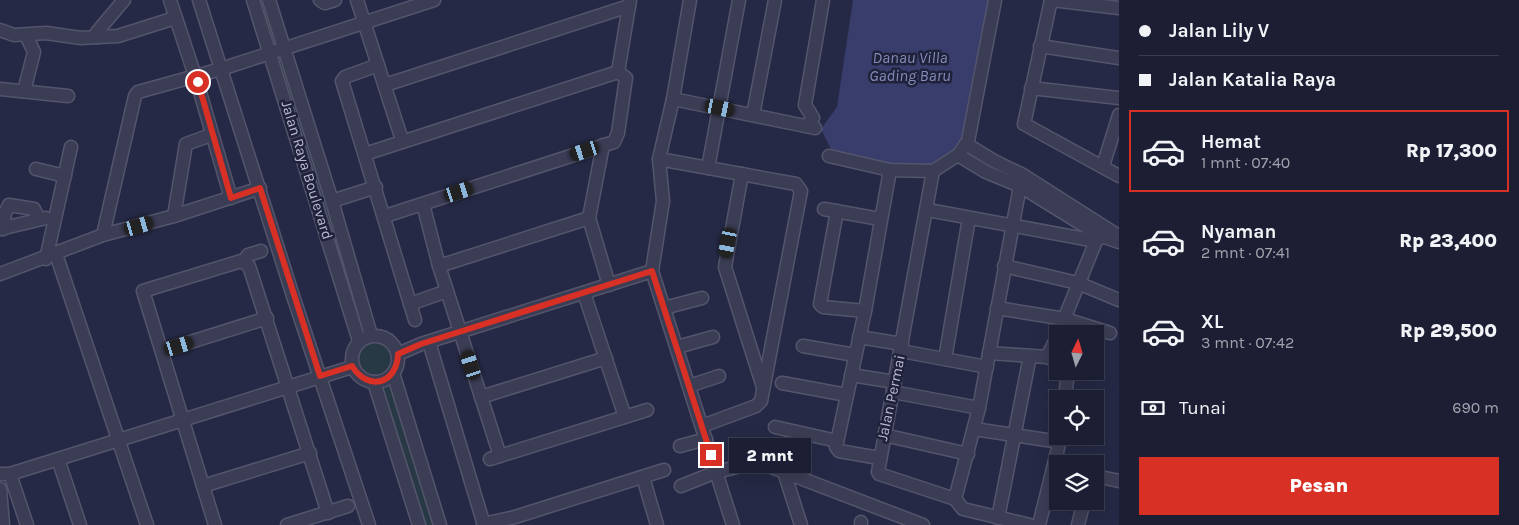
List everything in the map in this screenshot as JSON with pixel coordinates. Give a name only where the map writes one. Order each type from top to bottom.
[{"type":"street","points":[[98,37],[98,32],[124,0]]},
{"type":"street","points":[[170,0],[195,76],[231,198]]},
{"type":"street","points":[[199,0],[369,525]]},
{"type":"street","name":"Jalan Raya Boulevard","points":[[253,0],[359,341]]},
{"type":"street","name":"Jalan Raya Boulevard","points":[[269,0],[332,201],[371,335]]},
{"type":"street","points":[[320,0],[325,3],[335,0]]},
{"type":"street","points":[[357,0],[402,140]]},
{"type":"street","points":[[103,236],[135,96],[143,90],[221,69],[434,0]]},
{"type":"street","points":[[690,0],[673,98],[659,159],[663,201],[652,271],[733,525]]},
{"type":"street","points":[[708,168],[739,0]]},
{"type":"street","points":[[753,115],[775,0]]},
{"type":"street","points":[[673,98],[811,127],[813,118],[805,105],[824,0]]},
{"type":"street","points":[[829,156],[890,170],[933,171],[958,155],[967,142],[996,0]]},
{"type":"street","points":[[1119,8],[1052,0],[1040,46],[1024,125],[1119,176]]},
{"type":"street","points":[[385,85],[630,3],[618,72]]},
{"type":"street","points":[[0,30],[14,36],[46,33],[87,39],[118,36],[175,18]]},
{"type":"street","points":[[24,91],[34,52],[26,36]]},
{"type":"street","points":[[1040,46],[1119,58]]},
{"type":"street","points":[[378,65],[345,77],[342,81],[385,216],[414,320]]},
{"type":"street","points":[[365,154],[402,140],[618,72]]},
{"type":"street","points":[[385,216],[614,142],[618,133],[626,78],[618,72]]},
{"type":"street","points":[[1031,88],[1119,98]]},
{"type":"street","points":[[0,89],[68,96]]},
{"type":"street","points":[[1103,166],[1119,116]]},
{"type":"street","points":[[174,216],[186,144],[211,135]]},
{"type":"street","points":[[967,142],[1070,204],[1109,237]]},
{"type":"street","points":[[603,145],[589,218],[608,285]]},
{"type":"street","points":[[71,147],[55,215],[51,256],[120,441],[147,525]]},
{"type":"street","points":[[958,155],[986,172],[1020,186],[1109,237]]},
{"type":"street","points":[[659,159],[796,184],[801,191],[763,389],[758,405],[680,446]]},
{"type":"street","points":[[36,169],[65,176]]},
{"type":"street","points":[[878,458],[839,450],[836,447],[865,311],[890,170]]},
{"type":"street","name":"Jalan Permai","points":[[933,171],[928,210],[894,387],[878,458],[880,474],[955,499],[963,509],[982,520],[998,518],[1030,525]]},
{"type":"street","points":[[742,174],[725,268],[763,389]]},
{"type":"street","points":[[955,499],[979,408],[1020,186]]},
{"type":"street","points":[[332,201],[376,187]]},
{"type":"street","points":[[0,274],[103,236],[174,216],[260,188]]},
{"type":"street","points":[[423,204],[439,266],[481,397],[495,458],[647,410]]},
{"type":"street","points":[[39,219],[34,209],[9,205],[4,214],[1,229],[55,215]]},
{"type":"street","points":[[824,209],[880,219]]},
{"type":"street","points":[[928,210],[1012,226],[1109,237]]},
{"type":"street","points":[[837,211],[820,304],[823,307],[865,311]]},
{"type":"street","points":[[439,266],[589,218]]},
{"type":"street","points":[[945,359],[969,218]]},
{"type":"street","points":[[1062,325],[1078,283],[1109,237]]},
{"type":"street","points":[[215,525],[143,291],[244,261],[248,256],[261,251]]},
{"type":"street","points":[[244,261],[249,266],[267,318],[328,513]]},
{"type":"street","points":[[1004,266],[1078,283],[1119,300]]},
{"type":"street","points":[[398,354],[429,342],[652,271]]},
{"type":"street","points":[[410,304],[447,291]]},
{"type":"street","points":[[584,293],[625,417]]},
{"type":"street","points":[[664,308],[702,298]]},
{"type":"street","points":[[997,308],[1065,320],[1110,333]]},
{"type":"street","points":[[162,351],[267,318]]},
{"type":"street","points":[[371,335],[383,337],[393,344],[398,354],[398,364],[393,373],[385,380],[374,382],[365,380],[357,375],[352,366],[352,353],[359,341],[371,335]]},
{"type":"street","points":[[676,347],[713,337]]},
{"type":"street","points":[[859,337],[945,359],[987,367]]},
{"type":"street","points":[[429,342],[472,505],[483,524],[517,521],[664,470]]},
{"type":"street","points":[[803,346],[855,355]]},
{"type":"street","points":[[989,353],[1049,359]]},
{"type":"street","points":[[998,518],[1030,356]]},
{"type":"street","points":[[481,397],[606,358]]},
{"type":"street","points":[[26,525],[5,474],[120,441],[182,419],[352,366]]},
{"type":"street","points":[[393,373],[440,525]]},
{"type":"street","points":[[851,375],[979,408]]},
{"type":"street","points":[[689,386],[719,376]]},
{"type":"street","points":[[374,382],[419,525]]},
{"type":"street","points":[[782,383],[847,395]]},
{"type":"street","points":[[775,427],[837,441]]},
{"type":"street","points":[[974,429],[1049,438]]},
{"type":"street","points":[[884,435],[968,454]]},
{"type":"street","points":[[1039,525],[1059,445]]},
{"type":"street","points":[[203,486],[310,453]]},
{"type":"street","points":[[58,459],[80,525]]},
{"type":"street","points":[[681,486],[716,472],[753,462],[923,525]]},
{"type":"street","points":[[784,472],[801,525]]},
{"type":"street","points":[[644,477],[657,525]]},
{"type":"street","points":[[1104,478],[1119,482]]},
{"type":"street","points":[[0,489],[3,525]]},
{"type":"street","points":[[287,525],[348,506]]},
{"type":"street","points":[[1078,525],[1082,510]]},
{"type":"shaded area","points":[[253,0],[269,0],[371,335],[386,339],[395,347],[397,359],[393,373],[440,525],[419,525],[374,382],[359,376],[353,366],[353,355],[359,341]]},
{"type":"water","name":"Danau Villa Gading Baru","points":[[853,0],[993,0],[962,141],[949,155],[932,166],[912,167],[898,165],[832,151],[821,129],[837,107]]},
{"type":"route","points":[[198,82],[211,135],[231,198],[260,188],[320,376],[352,366],[357,375],[365,380],[374,382],[385,380],[393,373],[398,364],[398,354],[421,344],[652,271],[711,455]]}]
